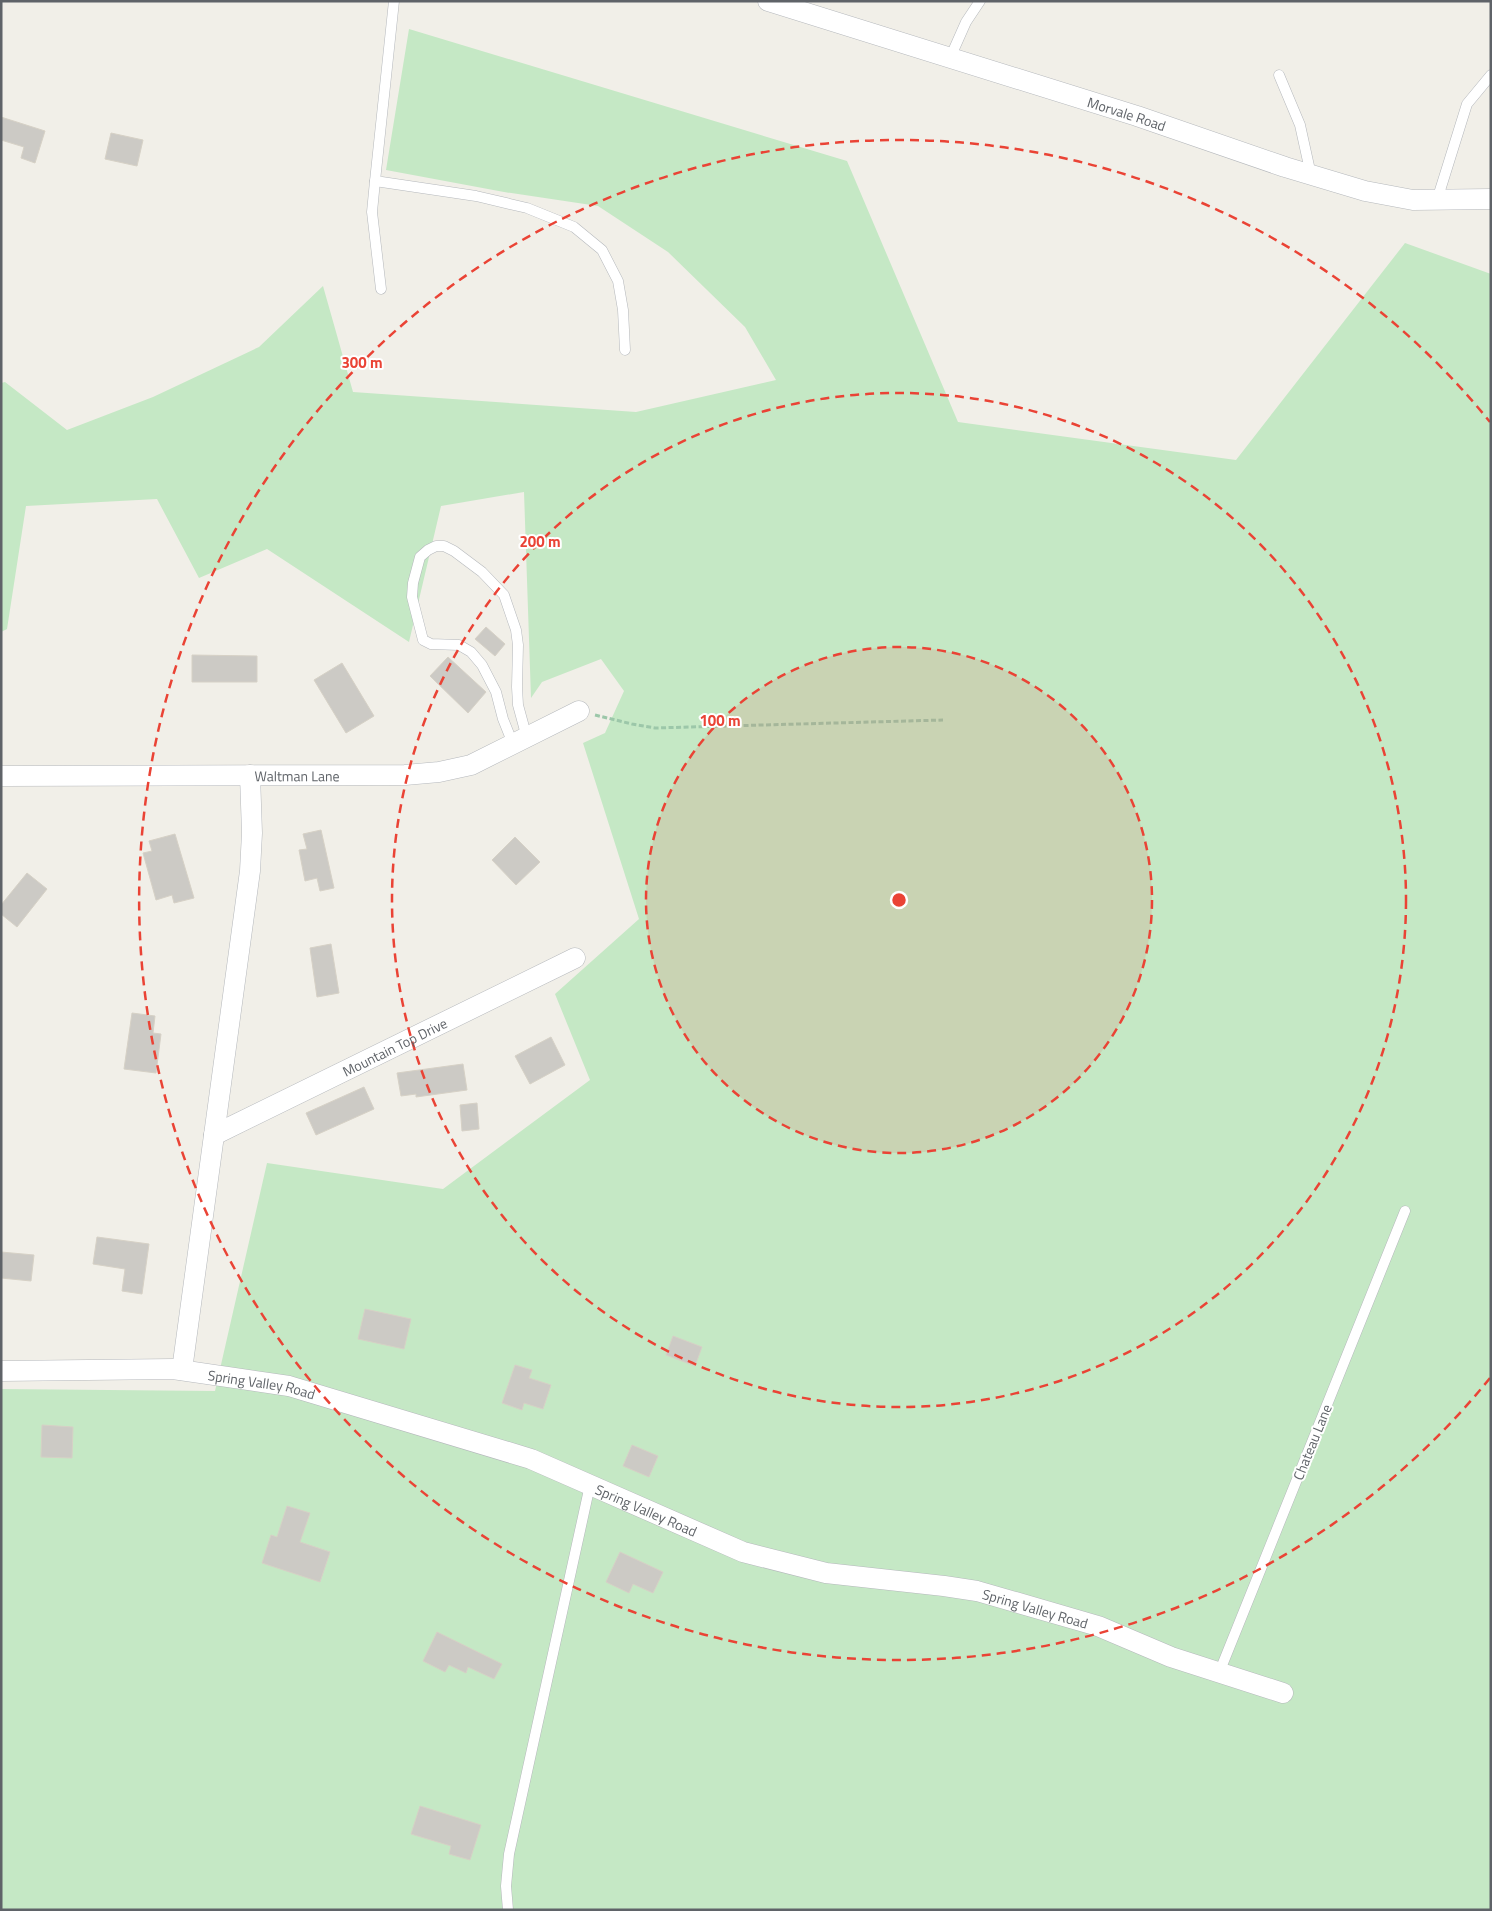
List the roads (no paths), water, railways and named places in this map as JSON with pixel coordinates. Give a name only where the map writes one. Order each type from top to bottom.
[{"type":"street","name":"Morvale Road","points":[[768,1],[1150,120],[1311,175],[1365,191],[1413,200],[1491,199]]},
{"type":"street","name":"Waltman Lane","points":[[1,776],[405,775],[439,772],[471,765],[580,711]]},
{"type":"street","points":[[182,1370],[250,871],[252,833],[250,775]]},
{"type":"street","name":"Mountain Top Drive","points":[[214,1135],[575,958]]},
{"type":"street","name":"Spring Valley Road","points":[[1,1371],[182,1370],[289,1386],[512,1452],[544,1464],[729,1547],[752,1555],[826,1573],[977,1591],[1098,1626],[1171,1657],[1284,1693]]},
{"type":"lane","points":[[381,289],[372,212],[394,1]]},
{"type":"lane","points":[[950,58],[966,22],[980,1]]},
{"type":"lane","points":[[1279,75],[1300,126],[1311,175]]},
{"type":"lane","points":[[1437,200],[1467,104],[1491,76]]},
{"type":"lane","points":[[375,181],[476,196],[528,208],[574,227],[602,250],[618,281],[623,310],[625,350]]},
{"type":"lane","points":[[436,546],[444,546],[454,551],[482,572],[504,595],[516,630],[518,644],[517,687],[520,741],[503,719],[496,692],[482,665],[471,652],[459,645],[430,644],[423,640],[412,596],[413,583],[420,557],[436,546]]},
{"type":"lane","name":"Chateau Lane","points":[[1220,1673],[1405,1210]]},
{"type":"lane","points":[[508,1910],[506,1886],[510,1854],[590,1485]]}]
